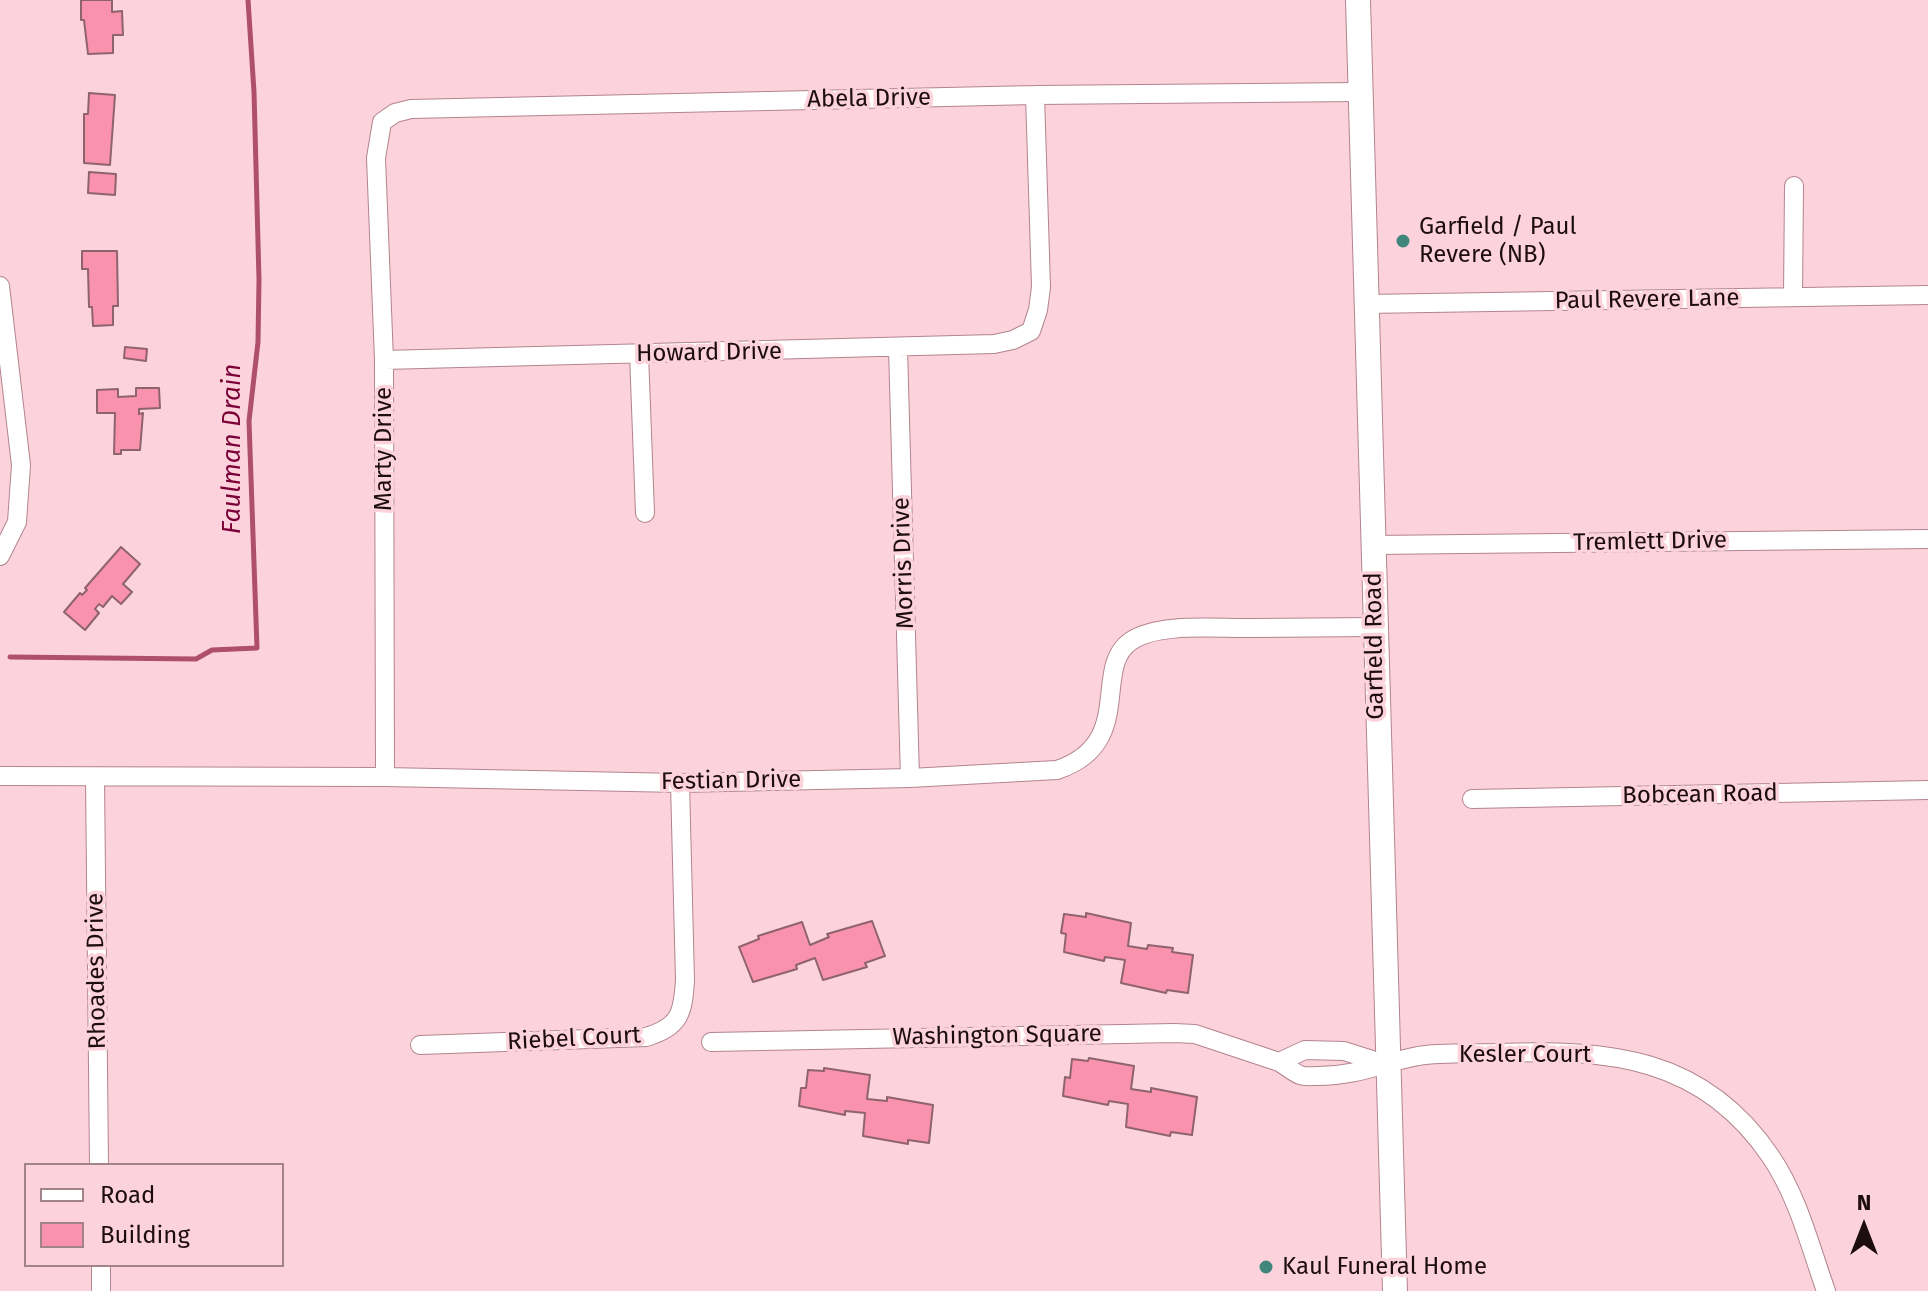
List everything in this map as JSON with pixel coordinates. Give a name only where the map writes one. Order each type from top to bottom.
[{"type":"main road","name":"Garfield Road","points":[[1358,0],[1395,1291]]},
{"type":"street","name":"Abela Drive","points":[[382,122],[395,113],[411,109],[1035,95],[1360,92]]},
{"type":"street","name":"Howard Drive","points":[[384,360],[898,348],[994,344],[1013,340],[1031,331],[1041,287],[1035,95]]},
{"type":"street","name":"Marty Drive","points":[[382,122],[376,158],[384,360],[385,777]]},
{"type":"street","points":[[1793,297],[1794,186]]},
{"type":"street","points":[[0,286],[21,465],[17,522],[0,556]]},
{"type":"street","name":"Paul Revere Lane","points":[[1366,304],[1928,295]]},
{"type":"street","name":"Morris Drive","points":[[898,348],[910,778]]},
{"type":"street","points":[[639,354],[645,513]]},
{"type":"street","name":"Tremlett Drive","points":[[1373,545],[1928,539]]},
{"type":"street","name":"Festian Drive","points":[[0,776],[385,777],[680,783],[910,778],[1057,770],[1086,756],[1106,725],[1117,660],[1124,646],[1144,634],[1198,629],[1375,627]]},
{"type":"street","name":"Rhoades Drive","points":[[95,778],[99,1163]]},
{"type":"street","name":"Riebel Court","points":[[420,1045],[646,1037],[664,1032],[675,1023],[683,1004],[685,980],[680,783]]},
{"type":"street","name":"Bobcean Road","points":[[1472,799],[1928,790]]},
{"type":"street","name":"Washington Square","points":[[711,1042],[1174,1033],[1195,1034],[1279,1062],[1305,1050],[1344,1051],[1388,1065]]},
{"type":"street","name":"Kesler Court","points":[[1388,1065],[1419,1056],[1548,1051],[1607,1055],[1654,1064],[1693,1082],[1722,1103],[1770,1156],[1788,1186],[1826,1291]]},
{"type":"street","points":[[101,1267],[101,1291]]},
{"type":"building","points":[[81,0],[112,0],[112,12],[122,11],[123,35],[113,35],[113,53],[88,54],[84,20],[81,20]]},
{"type":"building","points":[[89,93],[115,95],[110,165],[84,163],[84,114],[88,114]]},
{"type":"building","points":[[89,172],[116,174],[115,195],[88,193]]},
{"type":"building","points":[[82,251],[117,251],[118,306],[113,306],[113,325],[93,326],[88,269],[82,269]]},
{"type":"building","points":[[125,347],[147,349],[146,361],[124,358]]},
{"type":"building","points":[[136,388],[159,388],[160,408],[139,409],[139,414],[143,413],[140,450],[121,450],[121,454],[114,454],[115,413],[97,413],[97,390],[118,389],[118,397],[136,396]]},
{"type":"building","points":[[121,547],[140,564],[123,584],[132,592],[121,604],[112,596],[103,607],[99,604],[95,609],[99,613],[85,630],[64,612],[80,593],[82,595],[87,590],[85,588]]},
{"type":"building","points":[[1086,913],[1131,923],[1128,946],[1173,948],[1172,952],[1193,955],[1188,993],[1167,990],[1166,993],[1121,983],[1125,960],[1105,957],[1104,961],[1064,952],[1066,934],[1061,933],[1064,914],[1086,917]]},
{"type":"building","points":[[872,921],[885,956],[865,963],[867,967],[823,980],[815,958],[796,965],[797,969],[753,982],[739,947],[759,939],[758,936],[802,922],[810,945],[829,937],[827,934]]},
{"type":"building","points":[[1089,1058],[1134,1066],[1131,1089],[1151,1092],[1151,1088],[1197,1097],[1192,1135],[1171,1132],[1170,1136],[1126,1127],[1128,1104],[1109,1101],[1108,1105],[1063,1096],[1065,1077],[1070,1078],[1072,1059],[1088,1061]]},
{"type":"building","points":[[824,1068],[870,1075],[867,1099],[887,1101],[887,1097],[933,1105],[929,1143],[908,1140],[908,1144],[863,1136],[865,1113],[845,1111],[845,1115],[799,1106],[801,1088],[806,1088],[808,1070],[824,1071]]},
{"type":"waterway","name":"Faulman Drain","points":[[10,657],[196,659],[212,650],[257,648],[249,421],[258,342],[259,280],[248,0]]},
{"type":"place","name":"Garfield / Paul Revere (NB)","points":[[1403,241]]},
{"type":"place","name":"Kaul Funeral Home","points":[[1266,1267]]}]
